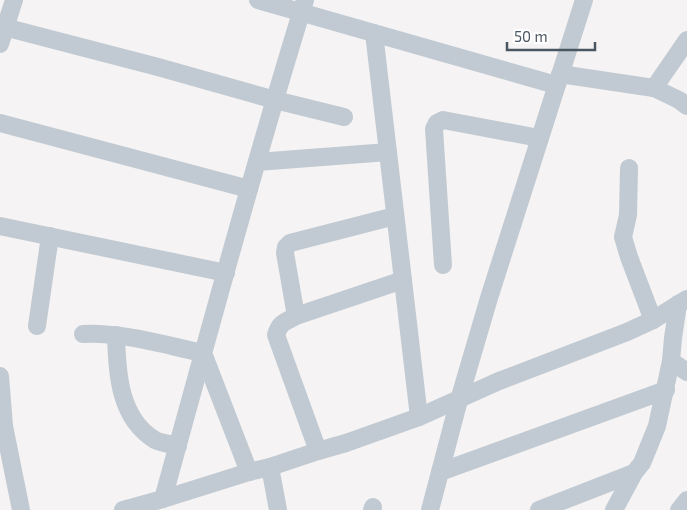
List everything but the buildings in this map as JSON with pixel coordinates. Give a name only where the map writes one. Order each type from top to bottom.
[{"type":"street","points":[[0,44],[3,26],[14,0]]},
{"type":"street","points":[[258,0],[303,6],[374,33],[558,79],[654,88],[687,106]]},
{"type":"street","points":[[430,510],[459,400],[492,289],[584,0]]},
{"type":"street","points":[[155,504],[178,446],[274,100],[303,6]]},
{"type":"street","points":[[3,26],[274,100],[344,117]]},
{"type":"street","points":[[374,33],[419,417]]},
{"type":"street","points":[[654,88],[687,40]]},
{"type":"street","points":[[443,265],[434,129],[436,123],[443,120],[539,138]]},
{"type":"street","points":[[0,123],[249,190]]},
{"type":"street","points":[[257,162],[388,152]]},
{"type":"street","points":[[629,168],[628,215],[623,237],[653,320]]},
{"type":"street","points":[[296,316],[284,253],[286,247],[290,244],[395,216]]},
{"type":"street","points":[[0,226],[226,273]]},
{"type":"street","points":[[37,326],[50,236]]},
{"type":"street","points":[[318,451],[276,335],[279,327],[296,316],[403,280]]},
{"type":"street","points":[[122,510],[155,504],[249,472],[346,443],[419,417],[499,381],[627,332],[653,320],[683,301]]},
{"type":"street","points":[[614,510],[634,473],[642,463],[657,426],[666,390],[673,338],[683,301]]},
{"type":"street","points":[[83,334],[100,333],[116,335],[203,353]]},
{"type":"street","points":[[116,335],[117,364],[126,404],[138,425],[156,440],[178,446]]},
{"type":"street","points":[[203,353],[249,472]]},
{"type":"street","points":[[671,361],[687,372]]},
{"type":"street","points":[[0,376],[4,426],[21,510]]},
{"type":"street","points":[[440,472],[666,390]]},
{"type":"street","points":[[270,466],[278,510]]},
{"type":"street","points":[[539,510],[634,473]]},
{"type":"street","points":[[679,510],[687,500]]}]
